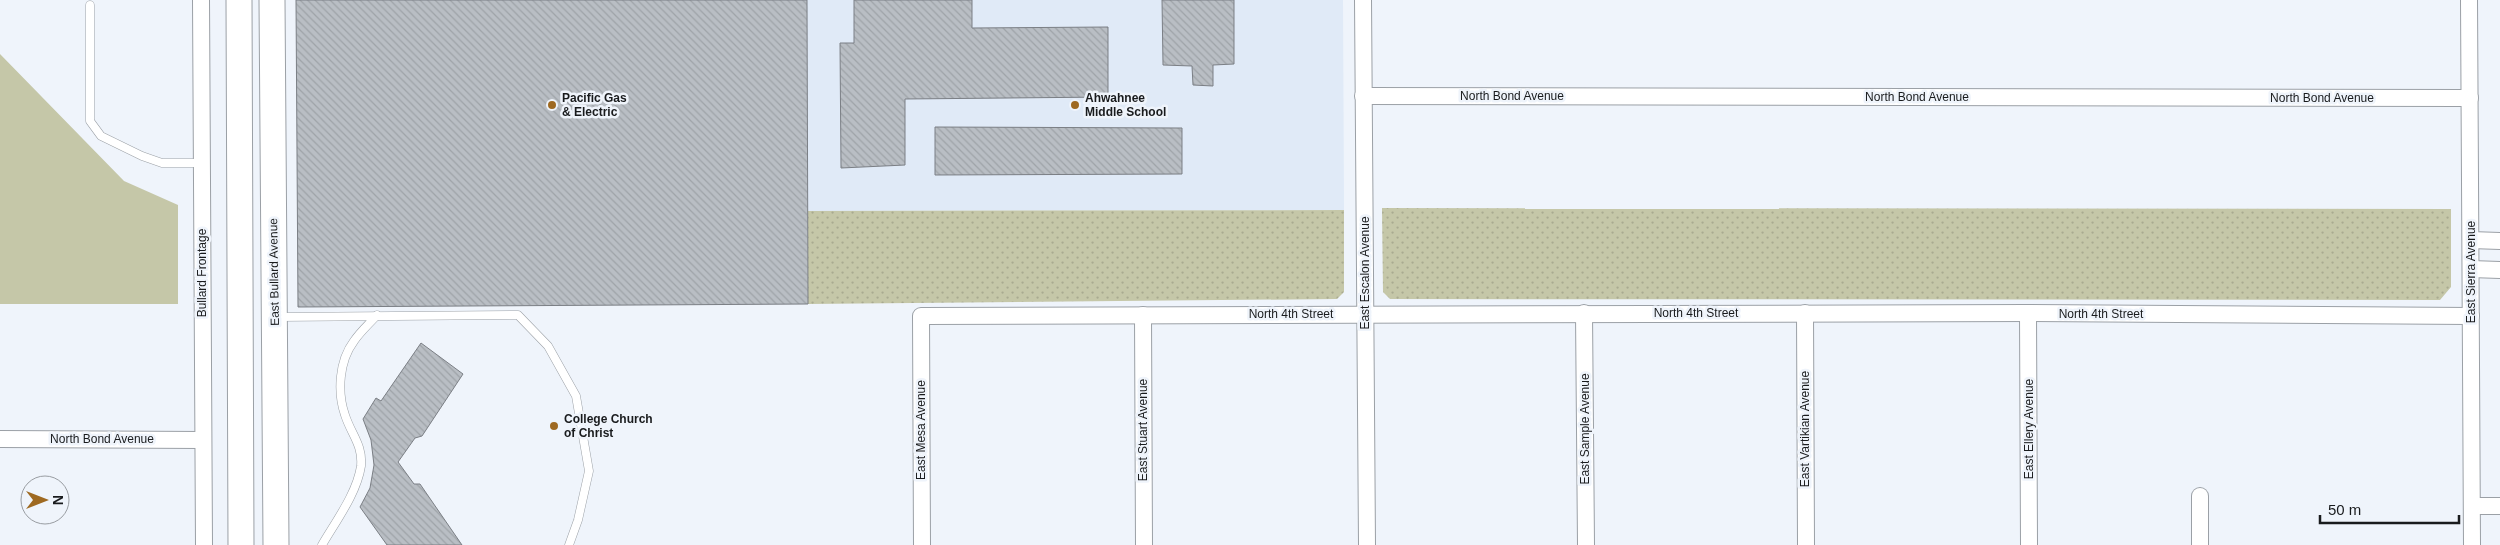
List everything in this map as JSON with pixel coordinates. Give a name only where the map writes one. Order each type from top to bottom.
[{"type":"main road","points":[[238,0],[241,545]]},
{"type":"main road","name":"East Bullard Avenue","points":[[272,0],[276,545]]},
{"type":"main road","points":[[240,362],[257,434],[257,538],[260,545]]},
{"type":"street","name":"Bullard Frontage","points":[[201,0],[204,545]]},
{"type":"street","name":"East Escalon Avenue","points":[[1363,0],[1366,545]]},
{"type":"street","name":"East Sierra Avenue","points":[[2469,0],[2472,545]]},
{"type":"street","name":"North Bond Avenue","points":[[1364,96],[2470,98]]},
{"type":"street","points":[[2471,240],[2500,241]]},
{"type":"street","points":[[2471,269],[2500,270]]},
{"type":"street","name":"East Sample Avenue","points":[[1584,313],[1586,545]]},
{"type":"street","name":"East Vartikian Avenue","points":[[1804,313],[1806,545]]},
{"type":"street","name":"North 4th Street","points":[[921,316],[2028,313],[2471,316]]},
{"type":"street","name":"East Ellery Avenue","points":[[2028,313],[2029,545]]},
{"type":"street","name":"East Stuart Avenue","points":[[1142,315],[1144,545]]},
{"type":"street","name":"East Mesa Avenue","points":[[921,316],[922,545]]},
{"type":"street","name":"North Bond Avenue","points":[[0,439],[203,440]]},
{"type":"street","points":[[2200,496],[2200,545]]},
{"type":"street","points":[[2472,506],[2500,506]]},
{"type":"lane","points":[[90,5],[90,121],[101,136],[142,156],[162,163],[202,163]]},
{"type":"lane","points":[[324,545],[357,482],[361,465],[360,444],[345,416],[340,390],[342,371],[353,342],[377,315]]},
{"type":"lane","points":[[274,317],[518,315],[548,346],[576,396],[589,471],[578,520],[569,545]]},
{"type":"shaded area","name":"Ahwahnee Middle School","points":[[807,0],[1343,0],[1344,210],[808,211]]},
{"type":"green space","points":[[0,54],[124,181],[178,205],[178,304],[0,304]]},
{"type":"green space","points":[[1382,208],[2451,209],[2451,287],[2440,300],[1390,299],[1383,292]]},
{"type":"green space","points":[[1344,210],[1344,292],[1337,299],[808,304],[808,211]]},
{"type":"building","name":"Pacific Gas & Electric","points":[[296,0],[807,0],[808,304],[298,307]]},
{"type":"building","points":[[854,0],[972,0],[972,28],[1108,27],[1108,97],[905,99],[905,165],[841,168],[840,43],[854,43]]},
{"type":"building","points":[[1162,0],[1234,0],[1234,64],[1213,65],[1213,86],[1193,85],[1192,66],[1163,65]]},
{"type":"building","points":[[935,127],[1182,128],[1182,174],[935,175]]},
{"type":"building","points":[[421,343],[463,374],[422,436],[415,438],[398,462],[414,484],[420,484],[462,545],[387,545],[360,507],[370,488],[374,465],[371,440],[363,419],[376,398],[381,401]]},
{"type":"place","name":"Pacific Gas & Electric","points":[[552,105]]},
{"type":"place","name":"Ahwahnee Middle School","points":[[1075,105]]},
{"type":"place","name":"College Church of Christ","points":[[554,426]]}]
